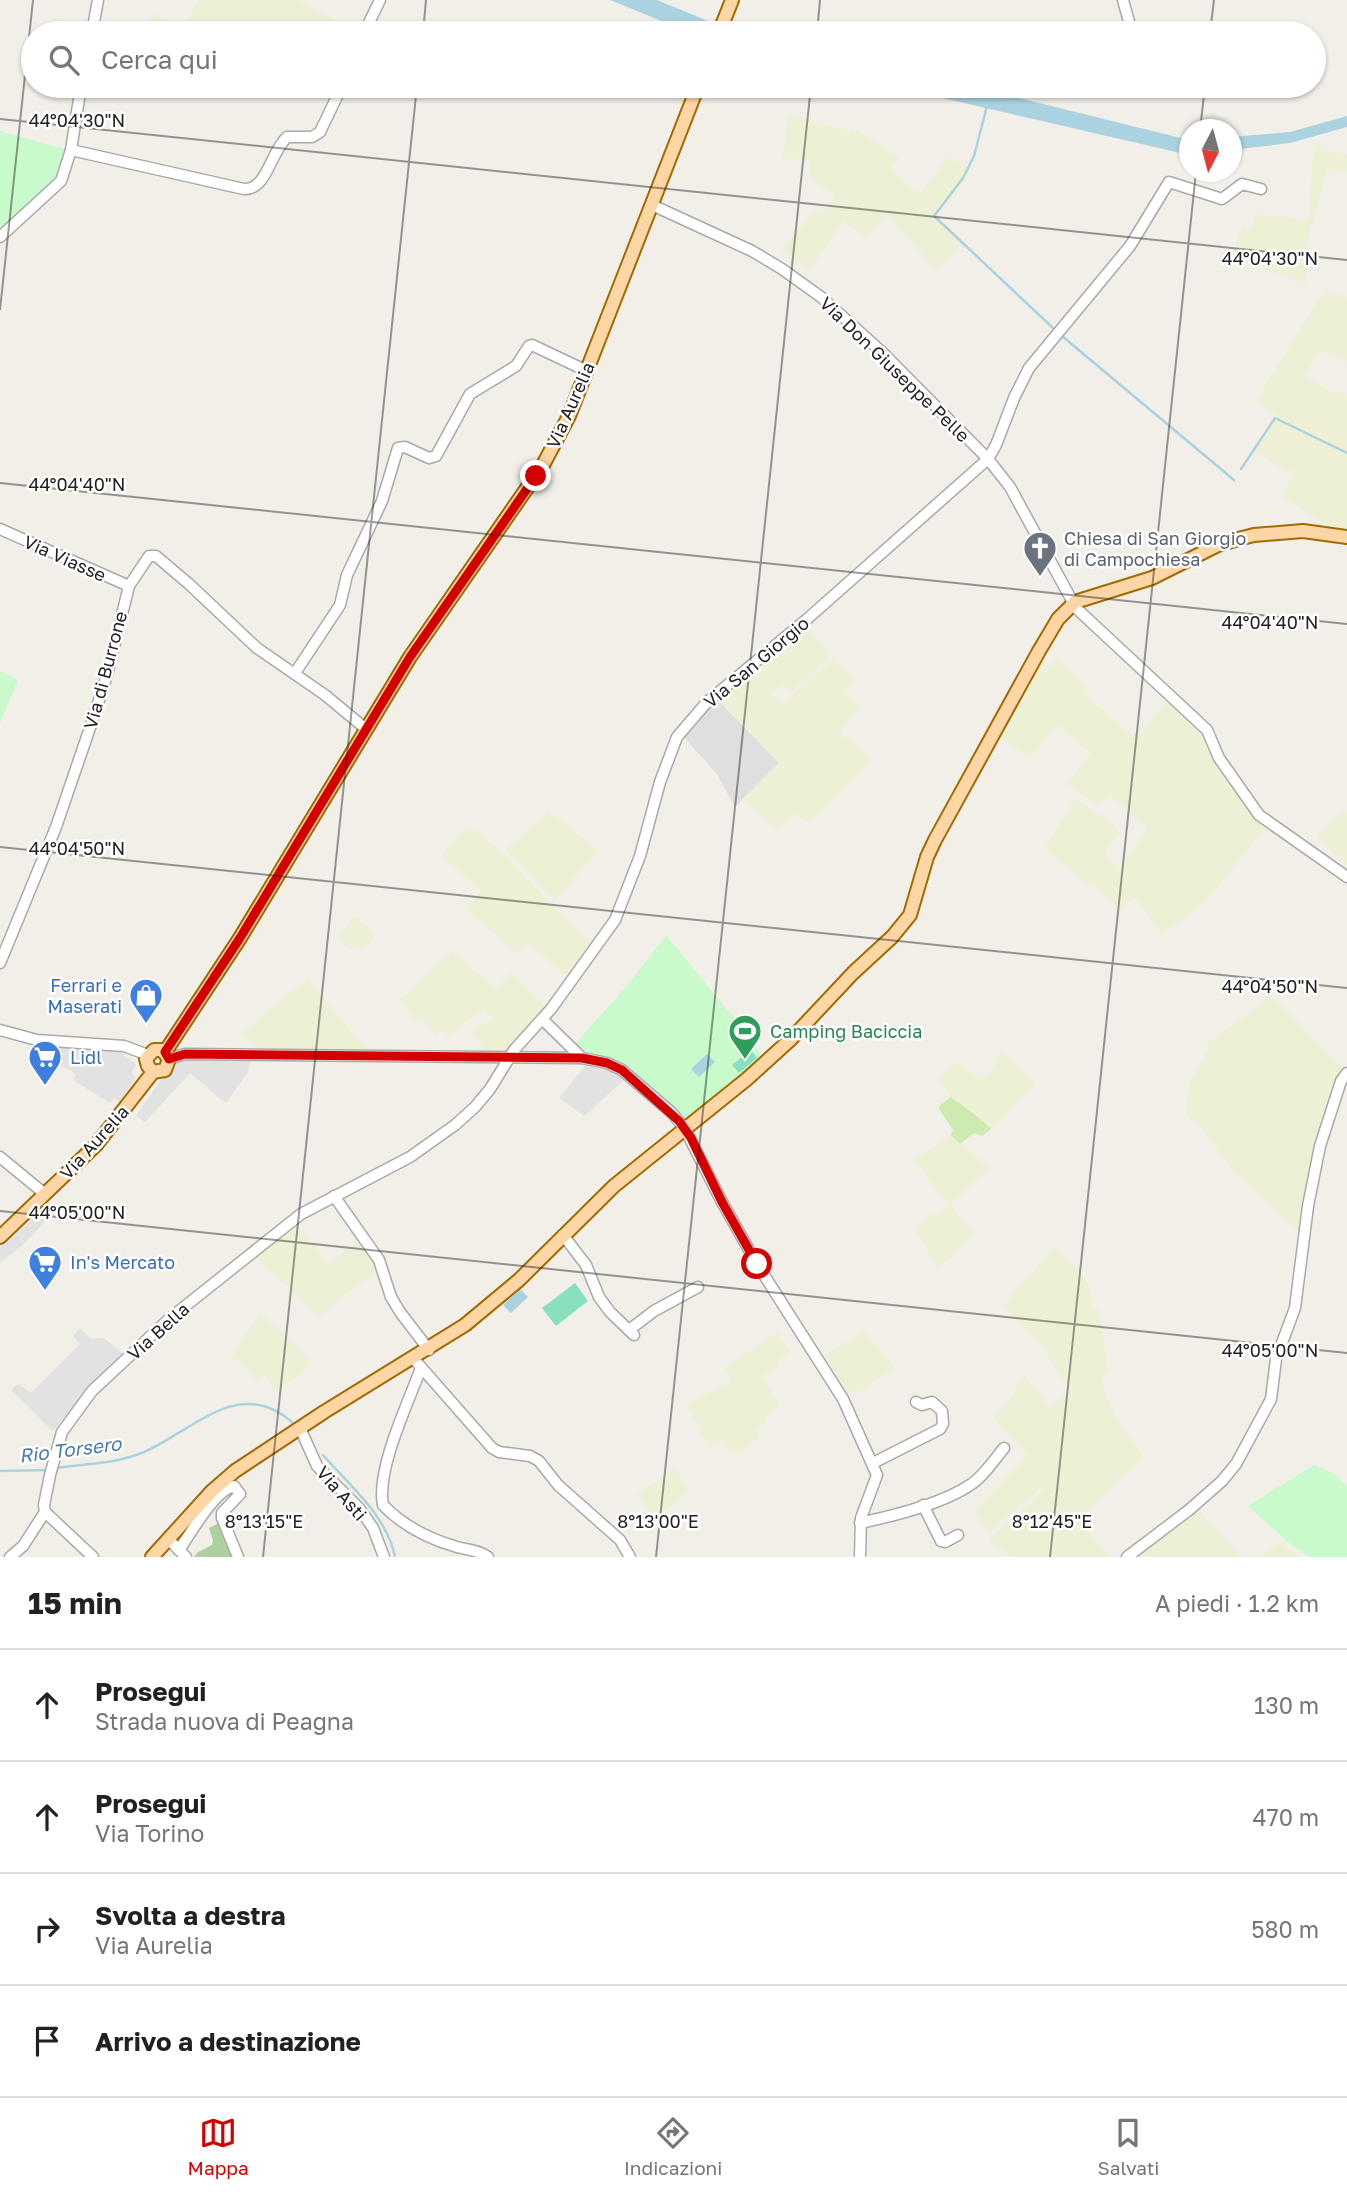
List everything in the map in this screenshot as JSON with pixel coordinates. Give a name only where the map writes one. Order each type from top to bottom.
[{"type":"main road","points":[[724,21],[732,0]]},
{"type":"main road","name":"Via Aurelia","points":[[0,1237],[96,1145],[153,1072],[165,1070],[167,1056],[410,657],[543,465],[569,416],[693,98]]},
{"type":"main road","points":[[152,1557],[212,1491],[234,1471],[300,1429],[417,1363],[429,1350],[466,1325],[519,1280],[614,1186],[747,1079],[792,1039],[853,973],[892,937],[910,915],[927,857],[935,840],[1038,651],[1058,618],[1075,602],[1152,578],[1218,545],[1254,535],[1303,531],[1347,537]]},
{"type":"main road","points":[[153,1072],[146,1063],[148,1055],[158,1049],[167,1056]]},
{"type":"street","points":[[94,21],[98,0]]},
{"type":"street","points":[[370,21],[380,0]]},
{"type":"street","points":[[1123,0],[1129,21]]},
{"type":"street","points":[[0,237],[61,181],[71,150],[79,98]]},
{"type":"street","points":[[71,150],[253,189],[260,184],[277,146],[287,137],[312,137],[320,132],[336,98]]},
{"type":"street","points":[[988,459],[1029,368],[1130,246],[1169,182],[1222,199],[1241,184],[1261,188]]},
{"type":"street","name":"Via Don Giuseppe Pelle","points":[[652,205],[752,251],[782,268],[821,297],[883,352],[988,459],[1010,486],[1076,608],[1207,730],[1219,758],[1259,815],[1347,877]]},
{"type":"street","points":[[295,673],[340,605],[347,575],[382,501],[395,452],[400,447],[429,458],[436,456],[470,394],[516,366],[528,346],[533,345],[587,371]]},
{"type":"street","name":"Via San Giorgio","points":[[509,1058],[542,1019],[615,920],[640,856],[660,782],[677,737],[707,702],[817,611],[988,459]]},
{"type":"street","name":"Via Viasse","points":[[0,529],[129,586]]},
{"type":"street","name":"Via di Burrone","points":[[0,963],[56,827],[107,675],[129,586],[147,558],[156,556],[257,648],[295,673],[366,729]]},
{"type":"street","points":[[542,1019],[582,1058]]},
{"type":"street","points":[[0,1030],[37,1040],[124,1046],[148,1055]]},
{"type":"street","points":[[167,1056],[582,1058],[607,1063],[622,1070],[672,1113],[685,1129],[757,1264],[843,1399],[877,1475],[860,1523],[860,1557]]},
{"type":"street","name":"Via Bella","points":[[45,1511],[50,1475],[62,1432],[92,1391],[169,1319],[301,1214],[410,1157],[454,1125],[475,1107],[490,1089],[509,1058]]},
{"type":"street","points":[[1127,1557],[1222,1481],[1236,1464],[1271,1399],[1276,1359],[1295,1308],[1308,1206],[1320,1146],[1341,1081],[1347,1073]]},
{"type":"street","points":[[0,1157],[45,1194]]},
{"type":"street","points":[[334,1196],[379,1261],[391,1297],[400,1312],[429,1350]]},
{"type":"street","points":[[563,1235],[586,1265],[599,1297],[631,1333],[654,1311],[698,1287]]},
{"type":"street","points":[[417,1363],[383,1474],[383,1505],[419,1532],[456,1547],[481,1552],[488,1557]]},
{"type":"street","points":[[417,1363],[492,1448],[499,1452],[530,1456],[539,1461],[558,1485],[620,1541],[630,1557]]},
{"type":"street","points":[[873,1463],[940,1429],[943,1424],[942,1411],[932,1402],[922,1405],[916,1402]]},
{"type":"street","name":"Via Asti","points":[[300,1429],[317,1466],[347,1493],[366,1518],[383,1549],[384,1557]]},
{"type":"street","points":[[860,1523],[923,1505],[972,1485],[1004,1448]]},
{"type":"street","points":[[168,1539],[182,1554],[215,1499],[229,1486],[234,1486],[240,1494],[224,1510],[222,1518],[238,1557]]},
{"type":"street","points":[[923,1505],[941,1541],[945,1542],[958,1535]]},
{"type":"street","points":[[10,1557],[23,1546],[45,1511],[93,1557]]},
{"type":"shaded area","points":[[717,699],[779,763],[735,807],[717,774],[683,736]]},
{"type":"shaded area","points":[[48,1047],[118,1051],[136,1065],[131,1073],[136,1077],[119,1102],[114,1098],[110,1103],[73,1080],[76,1074],[53,1061],[50,1065],[41,1059]]},
{"type":"shaded area","points":[[185,1059],[251,1061],[247,1073],[226,1103],[190,1073],[145,1122],[136,1116],[160,1081],[177,1063]]},
{"type":"shaded area","points":[[587,1063],[597,1064],[624,1080],[584,1116],[559,1098]]},
{"type":"shaded area","points":[[46,1207],[52,1214],[26,1242],[0,1263],[0,1247]]},
{"type":"shaded area","points":[[80,1328],[91,1339],[104,1338],[122,1353],[122,1356],[87,1390],[53,1431],[11,1390],[18,1384],[31,1393],[80,1344],[73,1336]]},
{"type":"green space","points":[[198,0],[296,0],[338,21],[188,21]]},
{"type":"green space","points":[[151,13],[168,21],[148,21]]},
{"type":"green space","points":[[789,113],[850,132],[852,128],[881,145],[899,157],[891,169],[920,194],[948,157],[969,167],[972,170],[965,181],[936,216],[964,242],[936,270],[887,215],[866,237],[843,221],[810,270],[781,250],[815,211],[823,213],[835,197],[810,176],[810,160],[782,157]]},
{"type":"green space","points":[[0,131],[67,150],[61,174],[54,184],[0,234]]},
{"type":"green space","points":[[1314,144],[1319,145],[1319,148],[1347,155],[1347,173],[1327,169],[1313,223],[1310,223],[1306,284],[1231,256],[1242,227],[1250,230],[1257,213],[1308,221]]},
{"type":"green space","points":[[1324,290],[1347,297],[1347,362],[1318,350],[1305,376],[1332,392],[1347,394],[1347,532],[1328,526],[1282,497],[1293,472],[1287,472],[1254,451],[1277,416],[1255,402]]},
{"type":"green space","points":[[804,625],[828,651],[828,658],[792,692],[783,684],[772,693],[783,704],[835,658],[854,680],[843,692],[860,708],[839,732],[873,759],[809,824],[794,813],[778,830],[744,800],[779,763],[717,699]]},
{"type":"green space","points":[[1039,659],[1049,667],[1056,659],[1087,687],[1083,693],[1134,738],[1169,700],[1206,742],[1212,759],[1268,825],[1205,902],[1162,935],[1135,897],[1119,910],[1093,883],[1087,886],[1045,848],[1075,798],[1117,828],[1120,835],[1105,855],[1117,869],[1128,859],[1129,853],[1146,833],[1146,827],[1111,796],[1096,804],[1066,783],[1091,754],[1057,725],[1030,758],[998,736]]},
{"type":"green space","points":[[0,671],[18,680],[0,723]]},
{"type":"green space","points":[[549,811],[598,850],[555,901],[505,850]]},
{"type":"green space","points":[[1344,811],[1347,813],[1347,866],[1317,835]]},
{"type":"green space","points":[[470,828],[479,832],[509,859],[567,922],[592,942],[568,978],[529,943],[518,954],[464,908],[481,891],[441,855],[461,833]]},
{"type":"green space","points":[[355,916],[374,932],[374,939],[361,952],[356,947],[350,950],[337,939]]},
{"type":"green space","name":"Camping Baciccia","points":[[666,935],[763,1058],[687,1122],[662,1097],[619,1064],[583,1050],[575,1044],[626,987]]},
{"type":"green space","points":[[452,951],[496,989],[511,972],[544,1005],[546,1009],[506,1052],[487,1053],[472,1033],[492,1018],[483,1009],[448,1036],[443,1030],[435,1035],[422,1018],[416,1022],[400,1000]]},
{"type":"green space","points":[[308,980],[366,1049],[366,1053],[264,1054],[242,1033],[282,998]]},
{"type":"green space","points":[[1272,996],[1345,1070],[1301,1229],[1298,1230],[1235,1173],[1204,1132],[1186,1114],[1188,1085],[1209,1048],[1205,1045]]},
{"type":"green space","name":"Camping Baciccia","points":[[751,1050],[757,1058],[739,1073],[732,1065]]},
{"type":"green space","points":[[1001,1050],[1035,1083],[991,1129],[979,1116],[951,1097],[938,1078],[958,1062],[978,1079],[992,1072]]},
{"type":"green space","points":[[951,1097],[991,1129],[982,1136],[974,1133],[960,1144],[951,1135],[953,1130],[938,1107]]},
{"type":"green space","points":[[951,1135],[989,1168],[950,1205],[975,1235],[938,1269],[914,1227],[949,1205],[914,1160]]},
{"type":"green space","points":[[295,1223],[328,1264],[361,1239],[379,1270],[341,1297],[319,1317],[254,1256]]},
{"type":"green space","points":[[1055,1246],[1087,1280],[1094,1309],[1099,1309],[1108,1371],[1102,1378],[1108,1400],[1114,1415],[1144,1458],[1122,1475],[1079,1521],[1111,1557],[1010,1557],[989,1539],[1028,1505],[1044,1488],[1042,1486],[989,1533],[974,1512],[1028,1455],[993,1418],[1009,1400],[1024,1375],[1050,1407],[1071,1391],[1046,1355],[1048,1352],[1002,1307]]},
{"type":"green space","points":[[575,1283],[588,1301],[556,1326],[542,1308]]},
{"type":"green space","points":[[259,1312],[293,1342],[312,1364],[278,1392],[264,1375],[256,1381],[241,1362],[231,1359]]},
{"type":"green space","points":[[864,1331],[895,1368],[860,1391],[847,1393],[823,1357]]},
{"type":"green space","points":[[778,1332],[790,1351],[777,1361],[779,1365],[763,1376],[779,1405],[764,1418],[766,1422],[755,1431],[759,1436],[740,1453],[730,1451],[723,1441],[708,1447],[686,1404],[731,1381],[725,1367]]},
{"type":"green space","points":[[1314,1465],[1336,1475],[1347,1486],[1347,1557],[1309,1557],[1248,1506]]},
{"type":"green space","points":[[675,1468],[689,1491],[655,1518],[637,1494]]},
{"type":"green space","points":[[1197,1508],[1241,1557],[1135,1557],[1173,1528]]},
{"type":"green space","points":[[221,1522],[232,1552],[231,1557],[194,1557],[212,1545],[209,1528]]},
{"type":"green space","points":[[1280,1541],[1299,1557],[1261,1557],[1266,1553]]},
{"type":"water","points":[[610,0],[657,0],[708,21],[662,21]]},
{"type":"water","points":[[943,98],[1019,98],[1179,138],[1179,153]]},
{"type":"water","points":[[1347,116],[1347,127],[1290,143],[1242,149],[1242,136],[1290,132]]},
{"type":"water","points":[[707,1054],[715,1062],[699,1077],[691,1069]]},
{"type":"water","points":[[520,1289],[528,1297],[511,1313],[503,1305]]},
{"type":"waterway","points":[[987,106],[974,156],[963,178],[934,216],[1053,328]]},
{"type":"waterway","points":[[1062,336],[1234,480]]},
{"type":"waterway","points":[[1241,469],[1275,418],[1347,453]]},
{"type":"waterway","name":"Rio Torsero","points":[[54,1468],[133,1456],[199,1420],[236,1405],[255,1404],[274,1410],[294,1424]]},
{"type":"waterway","name":"Rio Torsero","points":[[323,1455],[376,1515],[391,1542],[395,1557]]},
{"type":"waterway","name":"Rio Torsero","points":[[0,1471],[48,1470]]},
{"type":"place","name":"Chiesa di San Giorgio di Campochiesa","points":[[1040,578]]},
{"type":"place","name":"Ferrari e Maserati","points":[[146,1025]]},
{"type":"place","name":"Camping Baciccia","points":[[745,1061]]},
{"type":"place","name":"Lidl","points":[[45,1087]]},
{"type":"place","name":"In's Mercato","points":[[45,1292]]},
{"type":"route","points":[[536,476],[410,657],[240,938],[165,1052],[169,1059],[185,1054],[271,1057],[582,1058],[607,1063],[622,1070],[672,1113],[685,1129],[757,1264]]}]
